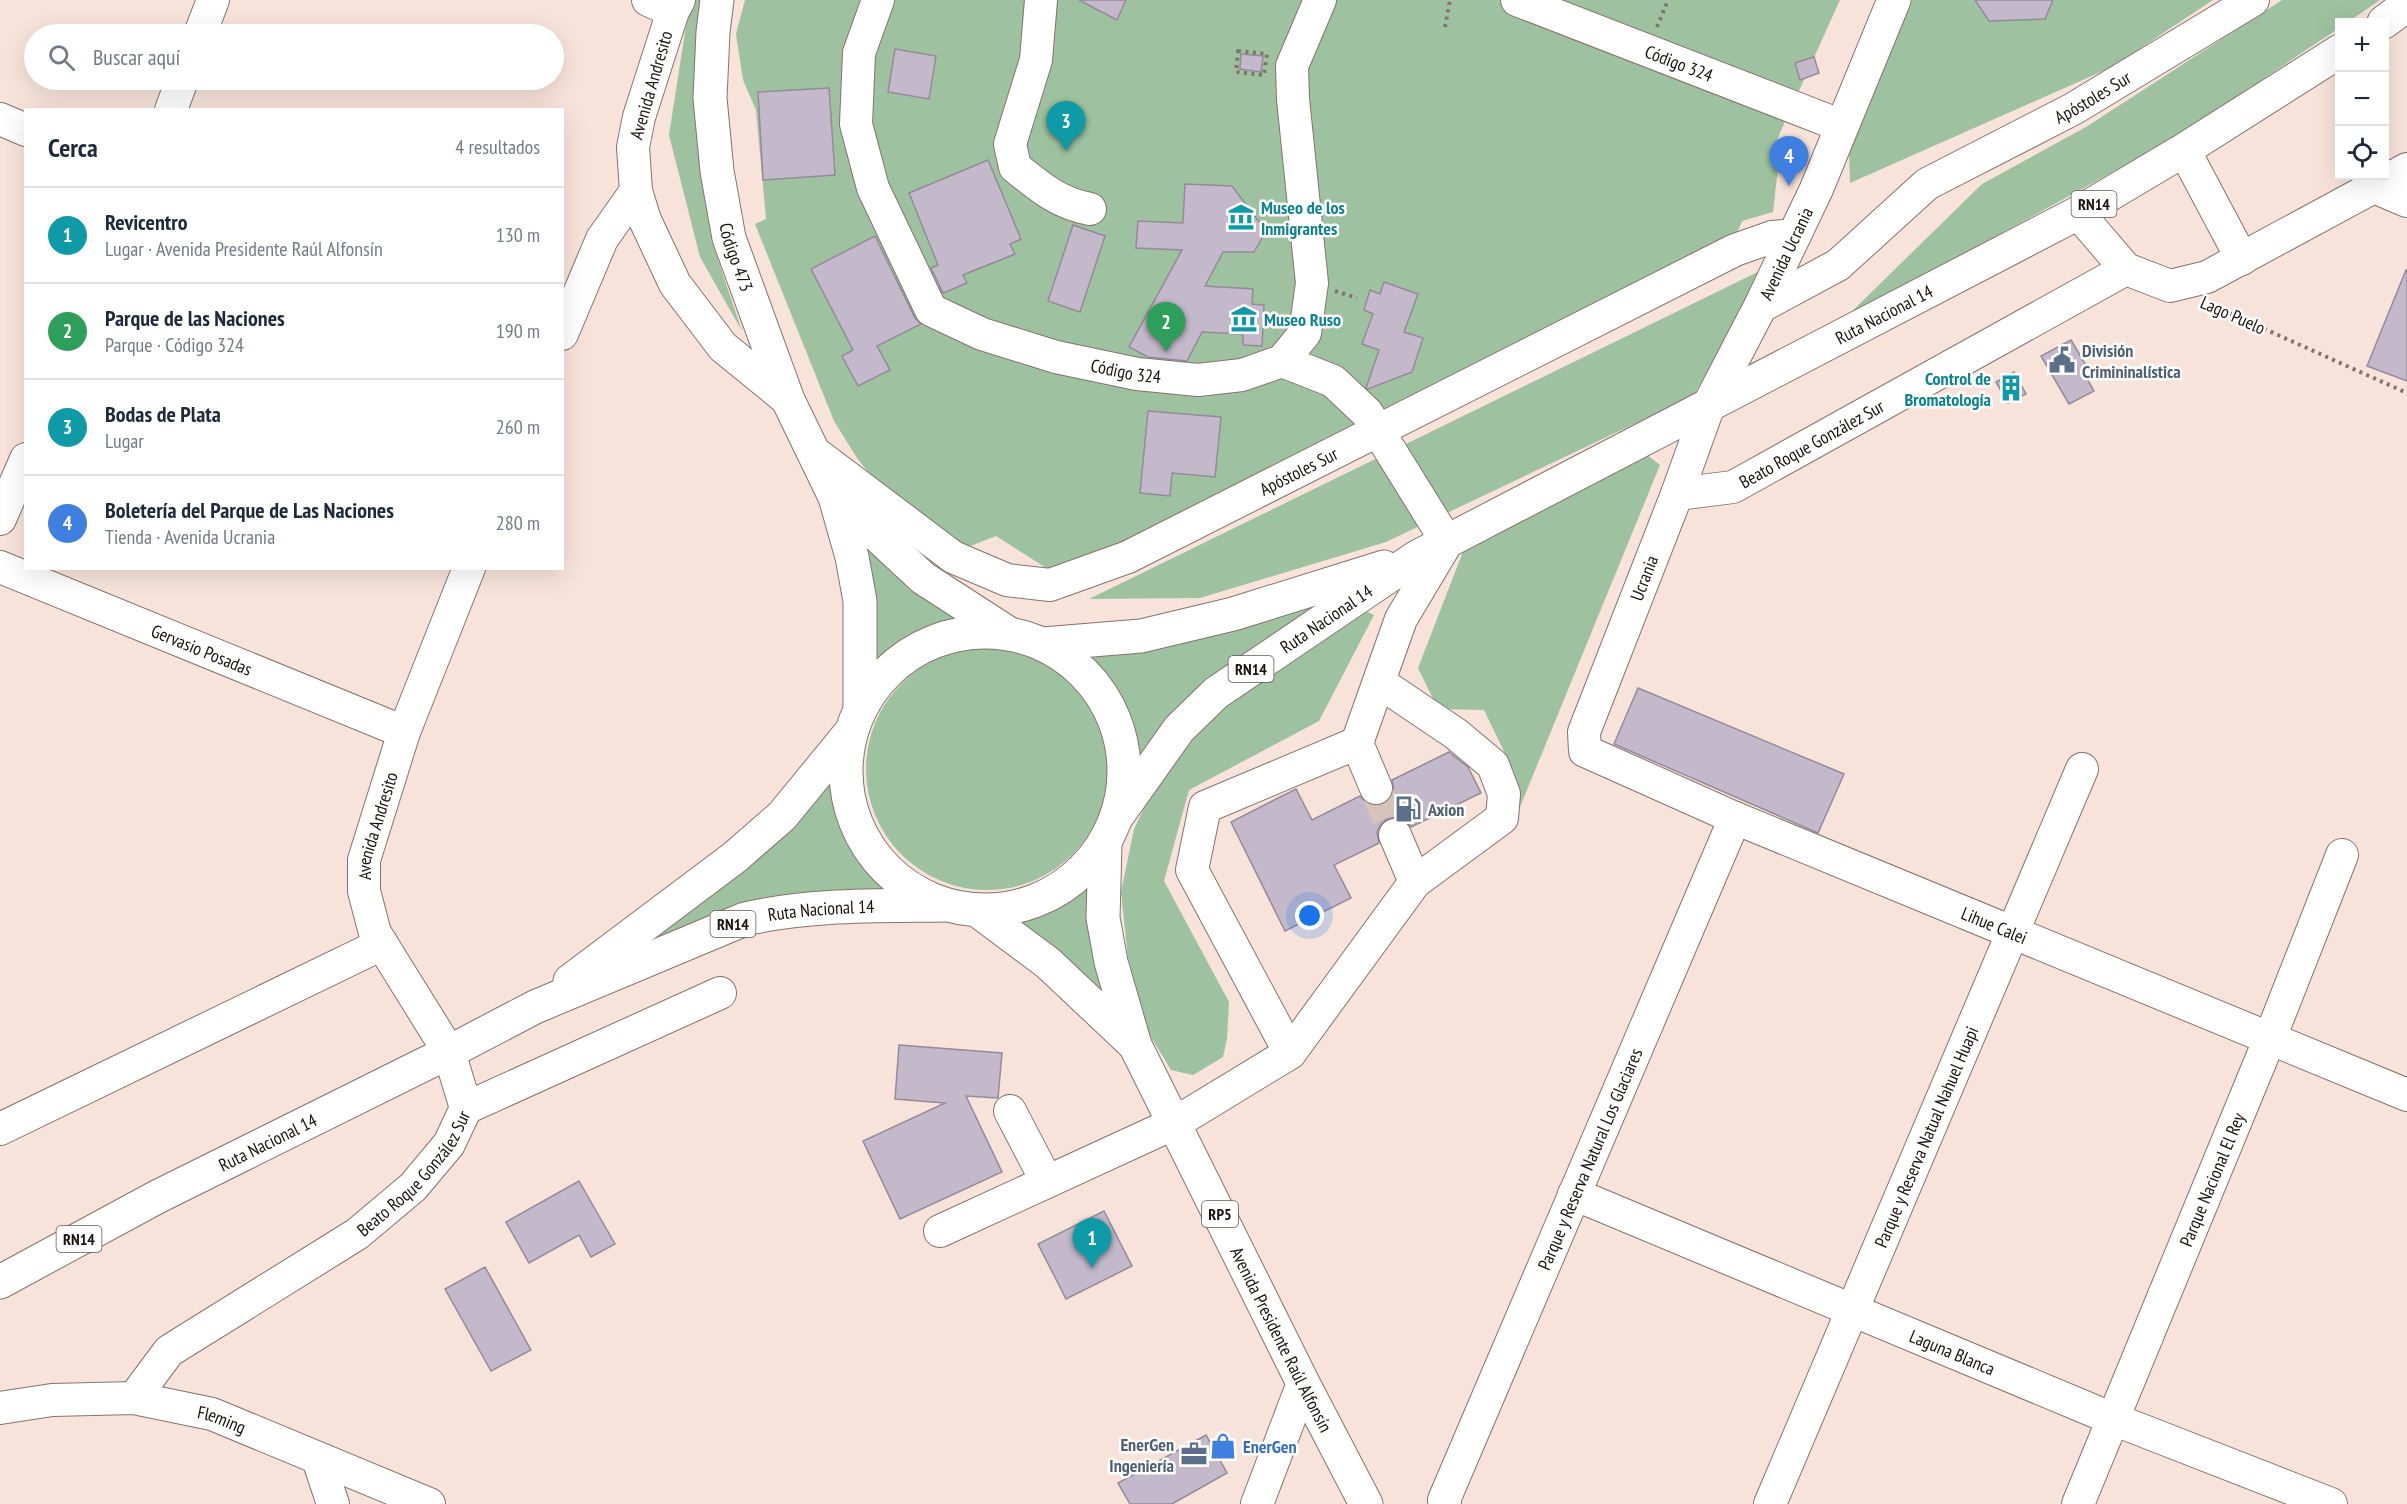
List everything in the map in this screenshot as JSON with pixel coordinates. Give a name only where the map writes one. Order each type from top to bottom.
[{"type":"main road","name":"Código 473","points":[[717,0],[712,32],[710,98],[717,171],[729,238],[788,400],[836,497]]},
{"type":"main road","name":"Avenida Ucrania","points":[[1709,405],[1795,235],[1894,0]]},
{"type":"main road","points":[[2389,18],[2407,5]]},
{"type":"main road","name":"Ruta Nacional 14","points":[[1112,829],[1179,729],[1216,693],[1417,557],[2078,213],[2184,150],[2335,54]]},
{"type":"main road","points":[[836,497],[923,578],[1008,633]]},
{"type":"main road","points":[[836,497],[852,557],[860,601],[855,720]]},
{"type":"main road","name":"Ruta Nacional 14","points":[[1043,644],[1141,636],[1233,614],[1417,557]]},
{"type":"main road","name":"RN14","points":[[964,633],[1008,633],[1043,644],[1077,665],[1104,696],[1121,734],[1126,775],[1112,829],[1081,873],[1050,895],[1015,907],[977,910],[945,905],[906,886],[882,864],[874,856],[853,818],[845,776],[855,720],[886,672],[922,646],[964,633]]},
{"type":"main road","name":"Ruta Nacional 14","points":[[536,1007],[735,857],[782,816],[855,720]]},
{"type":"main road","name":"Avenida Presidente Raúl Alfonsín","points":[[1112,829],[1103,918],[1112,962],[1136,1045],[1366,1504]]},
{"type":"main road","name":"Ruta Nacional 14","points":[[0,1282],[157,1197],[536,1007],[745,919],[774,912],[826,907],[945,905]]},
{"type":"main road","name":"Avenida Presidente Raúl Alfonsín","points":[[977,910],[1048,963],[1136,1045]]},
{"type":"street","points":[[204,24],[213,0]]},
{"type":"street","name":"Código 324","points":[[878,0],[859,53],[856,124],[873,188],[931,310],[982,334],[1014,344],[1056,357],[1137,374],[1198,380],[1242,375],[1282,361]]},
{"type":"street","points":[[1041,0],[1036,60],[1010,144],[1015,167],[1043,189],[1071,206],[1090,209]]},
{"type":"street","points":[[1320,0],[1292,66],[1293,99],[1312,283],[1305,333],[1282,361],[1333,381],[1367,413],[1447,542],[1401,619],[1357,743],[1376,788]]},
{"type":"street","name":"Código 324","points":[[1517,0],[1842,126]]},
{"type":"street","name":"Apóstoles Sur","points":[[1760,307],[1838,265],[1927,184],[2073,109],[2253,0]]},
{"type":"street","name":"Avenida Andresito","points":[[667,4],[633,147],[636,191],[645,220],[675,284],[723,347],[788,400]]},
{"type":"street","points":[[172,108],[178,90]]},
{"type":"street","points":[[0,119],[24,129]]},
{"type":"street","points":[[2184,150],[2242,259]]},
{"type":"street","points":[[2078,213],[2127,269],[2170,286],[2207,277],[2407,169]]},
{"type":"street","points":[[2374,187],[2407,201]]},
{"type":"street","points":[[564,329],[602,239],[636,191]]},
{"type":"street","name":"Apóstoles Sur","points":[[814,452],[953,557],[1007,580],[1050,585],[1128,557],[1735,250],[1772,237],[1795,235]]},
{"type":"street","name":"Beato Roque González Sur","points":[[1677,494],[1733,487],[2127,269]]},
{"type":"street","name":"Ucrania","points":[[1585,751],[1584,732],[1677,494],[1709,405]]},
{"type":"street","points":[[0,519],[24,464]]},
{"type":"street","name":"Gervasio Posadas","points":[[0,567],[404,732]]},
{"type":"street","name":"Avenida Andresito","points":[[466,1108],[449,1052],[375,933],[364,891],[364,860],[404,732],[468,570]]},
{"type":"street","points":[[940,1231],[1175,1123],[1290,1053],[1415,882],[1502,818],[1504,794],[1493,765],[1456,734],[1379,681]]},
{"type":"street","points":[[1290,1053],[1192,870],[1194,859],[1206,807],[1357,743]]},
{"type":"street","name":"Lihue Calei","points":[[1585,751],[1735,818],[2407,1095]]},
{"type":"street","name":"Parque y Reserva Natual Nahuel Huapi","points":[[1770,1504],[2082,769]]},
{"type":"street","name":"Parque y Reserva Natural Los Glaciares","points":[[1444,1502],[1735,818]]},
{"type":"street","points":[[1395,835],[1415,882]]},
{"type":"street","name":"Parque Nacional El Rey","points":[[2078,1504],[2270,1038],[2342,855]]},
{"type":"street","points":[[0,1129],[382,944]]},
{"type":"street","name":"Beato Roque González Sur","points":[[134,1398],[170,1351],[357,1234],[412,1186],[449,1143],[466,1108],[720,993]]},
{"type":"street","points":[[1010,1111],[1047,1182]]},
{"type":"street","name":"Laguna Blanca","points":[[1574,1194],[2113,1419],[2331,1504]]},
{"type":"street","points":[[1257,1504],[1304,1383]]},
{"type":"street","name":"Fleming","points":[[0,1408],[52,1400],[134,1398],[212,1414],[429,1504]]},
{"type":"street","points":[[318,1459],[333,1504]]},
{"type":"path","points":[[1445,27],[1450,0]]},
{"type":"path","points":[[1238,51],[1267,54],[1264,75],[1236,72],[1238,51]]},
{"type":"path","name":"Lago Puelo","points":[[2170,286],[2407,393]]},
{"type":"green space","points":[[690,0],[703,0],[697,114],[714,248],[742,331],[700,257],[669,135]]},
{"type":"green space","points":[[745,0],[1840,0],[1774,146],[1779,158],[1773,212],[1742,221],[1732,246],[1062,578],[996,536],[968,547],[904,508],[876,482],[857,458],[834,421],[755,224],[766,219],[756,110],[743,80],[736,34]]},
{"type":"green space","points":[[1912,0],[2213,0],[2112,67],[1850,183],[1849,151]]},
{"type":"green space","points":[[2282,0],[2380,0],[2354,18],[2335,18],[2335,31],[2178,136],[1841,322],[1982,184],[2086,127]]},
{"type":"green space","points":[[1770,266],[1693,396],[1386,542],[1200,598],[1089,599]]},
{"type":"green space","points":[[1647,455],[1660,465],[1520,807],[1514,772],[1484,710],[1438,709],[1418,668],[1464,549]]},
{"type":"green space","points":[[860,544],[972,618],[915,634],[874,673]]},
{"type":"green space","points":[[1339,593],[1136,770],[1122,709],[1074,646]]},
{"type":"green space","points":[[1360,608],[1374,615],[1319,721],[1189,790],[1164,881],[1229,1002],[1227,1039],[1223,1057],[1193,1075],[1171,1070],[1148,1032],[1128,958],[1121,892],[1134,829],[1157,781],[1225,703]]},
{"type":"green space","points":[[987,648],[1011,651],[1044,663],[1064,676],[1080,692],[1093,712],[1102,734],[1108,769],[1105,793],[1093,826],[1080,846],[1064,862],[1044,875],[1022,884],[987,890],[963,887],[930,875],[910,862],[894,846],[881,826],[872,804],[866,769],[869,745],[881,712],[894,692],[910,676],[930,663],[952,654]]},
{"type":"green space","points":[[838,766],[845,822],[867,860],[905,894],[636,951]]},
{"type":"green space","points":[[1098,867],[1115,1011],[1005,916],[1062,905]]},
{"type":"building","points":[[1079,0],[1126,0],[1117,20]]},
{"type":"building","points":[[1975,0],[2053,0],[2045,19],[1989,21]]},
{"type":"building","points":[[895,49],[936,56],[929,99],[888,92]]},
{"type":"building","points":[[1241,54],[1263,56],[1261,72],[1240,69]]},
{"type":"building","points":[[1814,57],[1819,73],[1800,80],[1795,63]]},
{"type":"building","points":[[829,88],[835,175],[763,180],[758,92]]},
{"type":"building","points":[[988,160],[1021,239],[1010,244],[1015,254],[963,275],[967,283],[943,293],[931,268],[938,265],[909,193]]},
{"type":"building","points":[[1185,184],[1232,186],[1266,231],[1254,252],[1223,252],[1205,286],[1253,289],[1252,304],[1264,305],[1262,346],[1243,345],[1243,334],[1202,332],[1187,361],[1148,357],[1129,347],[1182,250],[1136,248],[1138,221],[1183,223]]},
{"type":"building","points":[[1073,225],[1105,236],[1080,312],[1048,301]]},
{"type":"building","points":[[875,236],[915,318],[921,324],[877,346],[890,370],[858,386],[842,356],[853,350],[811,269]]},
{"type":"building","points":[[2407,270],[2407,381],[2367,366]]},
{"type":"building","points":[[1384,282],[1418,294],[1404,332],[1423,338],[1412,372],[1368,389],[1366,388],[1379,350],[1362,344],[1373,314],[1364,310],[1370,290],[1380,294]]},
{"type":"building","points":[[2071,340],[2088,369],[2083,372],[2094,391],[2069,404],[2041,356]]},
{"type":"building","name":"Control de Bromatología","points":[[2014,372],[2026,394],[2008,403],[1996,382]]},
{"type":"building","points":[[1148,411],[1221,417],[1215,477],[1172,473],[1170,496],[1140,493]]},
{"type":"building","points":[[1638,688],[1844,774],[1818,833],[1614,744]]},
{"type":"building","points":[[1449,752],[1468,767],[1481,793],[1411,827],[1405,820],[1398,817],[1387,819],[1377,832],[1379,843],[1334,865],[1351,898],[1285,931],[1231,822],[1296,789],[1312,820],[1360,796],[1366,803],[1373,806],[1382,805],[1390,799],[1394,791],[1392,780]]},
{"type":"building","points":[[899,1045],[1002,1053],[998,1098],[966,1096],[1002,1172],[900,1219],[863,1141],[945,1103],[895,1099]]},
{"type":"building","points":[[579,1181],[615,1244],[591,1257],[579,1235],[529,1263],[506,1222]]},
{"type":"building","points":[[1104,1211],[1132,1266],[1066,1299],[1038,1244]]},
{"type":"building","points":[[485,1267],[531,1350],[491,1371],[445,1289]]},
{"type":"building","name":"EnerGen Ingeniería","points":[[1206,1435],[1227,1473],[1172,1504],[1130,1504],[1118,1483]]},
{"type":"tunnel","points":[[1376,788],[1395,835]]},
{"type":"place","name":"Bodas de Plata","points":[[1066,151]]},
{"type":"place","name":"Boletería del Parque de Las Naciones","points":[[1789,186]]},
{"type":"place","name":"Museo de los Inmigrantes","points":[[1241,217]]},
{"type":"place","name":"Museo Ruso","points":[[1244,319]]},
{"type":"place","name":"Parque de las Naciones","points":[[1166,352]]},
{"type":"place","name":"División Crimininalística","points":[[2062,360]]},
{"type":"place","name":"Control de Bromatología","points":[[2011,388]]},
{"type":"place","name":"Axion","points":[[1408,809]]},
{"type":"place","name":"Revicentro","points":[[1092,1268]]},
{"type":"place","name":"EnerGen","points":[[1223,1446]]},
{"type":"place","name":"EnerGen Ingeniería","points":[[1194,1454]]}]
